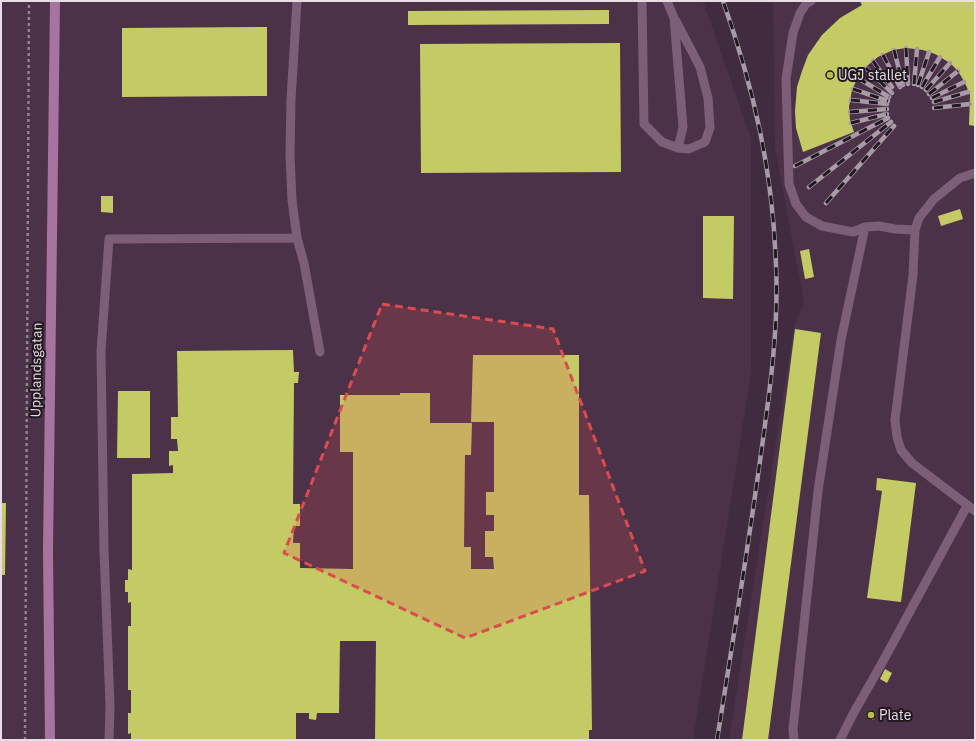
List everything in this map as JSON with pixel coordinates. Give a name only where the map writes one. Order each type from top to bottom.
[{"type":"main road","name":"Upplandsgatan","points":[[50,740],[48,542],[55,1]]},
{"type":"lane","points":[[297,1],[291,100],[290,155],[292,200],[297,238],[307,277],[320,352]]},
{"type":"lane","points":[[642,1],[644,124],[662,142],[678,148],[689,149],[705,142],[710,128],[708,98],[700,67],[674,18],[667,1]]},
{"type":"lane","points":[[811,1],[806,4],[800,13],[793,33],[786,79],[789,184],[796,204],[806,217],[822,226],[853,232],[864,227],[879,226],[895,229],[915,230]]},
{"type":"lane","points":[[674,18],[683,127],[678,148]]},
{"type":"lane","points":[[975,173],[960,178],[934,199],[919,218],[915,230],[913,275],[895,420],[897,437],[901,450],[912,463],[975,511]]},
{"type":"lane","points":[[794,740],[793,729],[818,491],[841,340],[864,227]]},
{"type":"lane","points":[[109,740],[110,706],[104,542],[101,351],[109,239],[297,238]]},
{"type":"lane","points":[[840,740],[852,714],[882,663],[967,506]]},
{"type":"path","points":[[24,740],[29,1]]},
{"type":"highlighted area","points":[[382,304],[553,329],[645,571],[465,638],[284,553]]},
{"type":"shaded area","points":[[1,1],[703,1],[751,139],[751,373],[693,740],[1,740]]},
{"type":"shaded area","points":[[773,1],[975,1],[975,740],[729,740],[794,327],[804,302],[775,148]]},
{"type":"building","name":"UGJ stallet","points":[[860,1],[975,1],[975,126],[969,125],[970,95],[958,71],[950,63],[935,54],[923,50],[906,48],[893,50],[878,57],[868,65],[857,79],[852,90],[849,107],[850,120],[854,132],[803,152],[796,128],[795,111],[797,87],[808,55],[822,35],[840,18],[862,5]]},
{"type":"building","points":[[609,10],[609,24],[408,25],[408,11]]},
{"type":"building","points":[[267,27],[267,96],[122,97],[122,28]]},
{"type":"building","points":[[620,43],[621,172],[421,173],[420,44]]},
{"type":"building","points":[[101,196],[113,196],[113,213],[101,212]]},
{"type":"building","points":[[960,209],[963,219],[941,226],[938,216]]},
{"type":"building","points":[[703,216],[734,216],[733,299],[703,298]]},
{"type":"building","points":[[809,249],[814,277],[805,279],[800,251]]},
{"type":"building","points":[[795,329],[821,333],[768,740],[742,740]]},
{"type":"building","points":[[293,350],[294,372],[299,372],[298,383],[294,383],[293,504],[300,504],[300,526],[294,526],[293,543],[300,543],[300,568],[353,569],[353,452],[340,452],[340,395],[400,395],[400,393],[430,393],[430,423],[472,423],[471,455],[465,455],[464,547],[471,547],[471,569],[494,569],[493,557],[485,557],[485,531],[494,531],[494,515],[486,515],[486,492],[494,492],[494,422],[471,422],[473,355],[579,355],[579,495],[589,495],[592,730],[589,730],[589,740],[375,740],[376,641],[340,641],[339,713],[317,713],[316,720],[309,719],[309,713],[296,713],[296,740],[131,740],[131,733],[128,734],[128,713],[131,713],[131,690],[128,690],[128,626],[131,626],[131,602],[128,603],[128,592],[125,592],[125,580],[128,580],[128,569],[132,570],[132,474],[173,473],[173,465],[169,466],[169,451],[178,451],[177,439],[171,439],[171,417],[178,417],[177,351]]},
{"type":"building","points":[[118,391],[150,391],[150,458],[117,458]]},
{"type":"building","points":[[877,478],[916,483],[901,602],[867,598],[882,491],[876,490]]},
{"type":"building","points":[[1,503],[6,503],[5,575],[1,575]]},
{"type":"building","points":[[885,669],[892,673],[887,683],[880,679]]},
{"type":"building","name":"Plate","points":[[870,710],[876,714],[873,720],[866,716]]},
{"type":"railway","points":[[717,740],[745,566],[767,412],[775,339],[777,290],[771,197],[760,131],[744,66],[723,1]]},
{"type":"railway","points":[[906,48],[908,84]]},
{"type":"railway","points":[[914,84],[917,49]]},
{"type":"railway","points":[[894,50],[903,85]]},
{"type":"railway","points":[[918,85],[929,52]]},
{"type":"railway","points":[[883,55],[900,87]]},
{"type":"railway","points":[[922,87],[940,57]]},
{"type":"railway","points":[[873,61],[892,87]]},
{"type":"railway","points":[[926,90],[950,63]]},
{"type":"railway","points":[[866,68],[892,93]]},
{"type":"railway","points":[[929,94],[958,71]]},
{"type":"railway","points":[[858,78],[889,97]]},
{"type":"railway","points":[[932,98],[964,82]]},
{"type":"railway","points":[[853,89],[888,101]]},
{"type":"railway","points":[[934,102],[968,92]]},
{"type":"railway","points":[[851,100],[887,104]]},
{"type":"railway","points":[[934,108],[970,104]]},
{"type":"railway","points":[[850,112],[887,109]]},
{"type":"railway","points":[[851,123],[887,114]]},
{"type":"railway","points":[[795,166],[888,118]]},
{"type":"railway","points":[[809,187],[891,122]]},
{"type":"railway","points":[[826,203],[894,126]]},
{"type":"place","name":"UGJ stallet","points":[[830,75]]},
{"type":"place","name":"Plate","points":[[871,715]]}]
